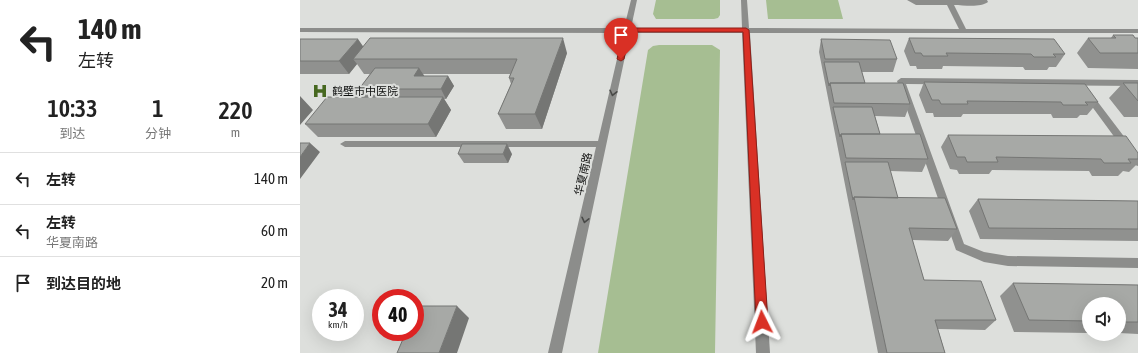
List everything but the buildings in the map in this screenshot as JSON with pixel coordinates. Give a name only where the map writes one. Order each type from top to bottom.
[{"type":"street","name":"华夏南路","points":[[555,353],[634,0]]},
{"type":"street","points":[[744,0],[764,353]]},
{"type":"street","points":[[910,0],[916,3],[982,3],[984,2],[983,0]]},
{"type":"street","points":[[949,3],[964,31]]},
{"type":"street","points":[[300,30],[1138,31]]},
{"type":"street","points":[[1138,83],[901,81],[960,247],[974,255],[1011,262],[1138,263]]},
{"type":"street","points":[[1079,82],[1138,162]]},
{"type":"street","points":[[345,144],[602,144]]},
{"type":"green space","points":[[656,0],[720,0],[720,15],[718,18],[714,19],[656,19],[653,14]]},
{"type":"green space","points":[[766,0],[838,0],[843,19],[768,19]]},
{"type":"green space","points":[[712,45],[720,50],[715,353],[598,353],[648,50],[653,46]]},
{"type":"place","name":"鹤壁市中医院","points":[[320,91]]},
{"type":"route","points":[[621,59],[627,30],[746,30],[762,322]]}]
